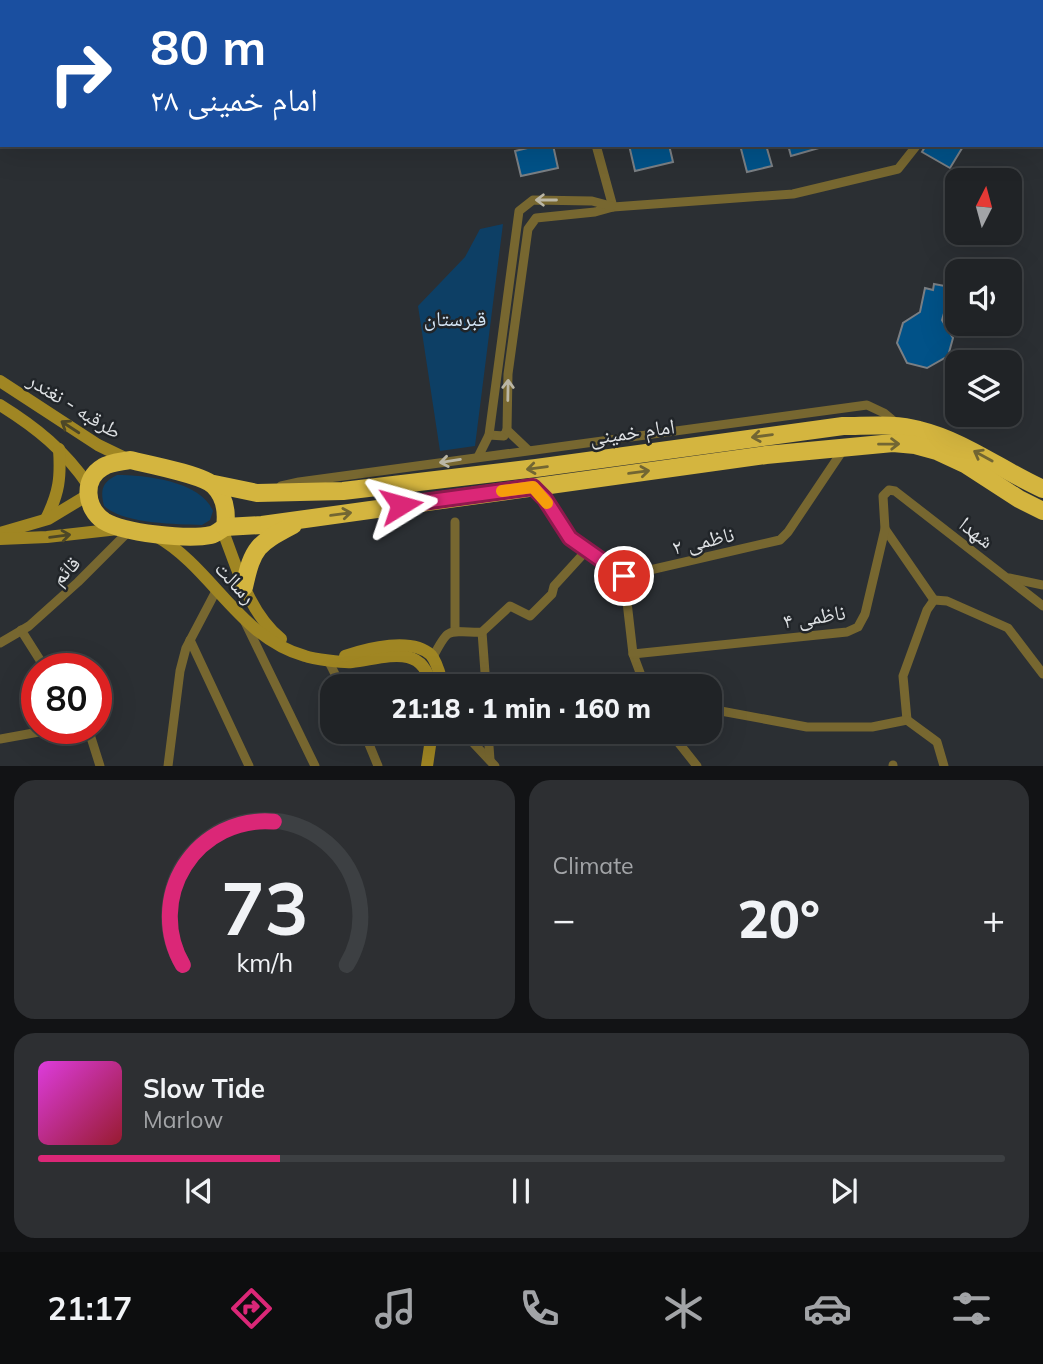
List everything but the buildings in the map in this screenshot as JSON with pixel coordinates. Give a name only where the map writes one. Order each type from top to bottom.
[{"type":"highway","name":"امام خمینی","points":[[130,460],[174,470],[214,484],[257,493],[343,491],[614,448],[842,426],[900,427],[918,429],[946,438],[1043,489]]},
{"type":"highway","name":"امام خمینی","points":[[125,530],[199,536],[214,534],[223,528],[765,455],[893,443],[915,444],[937,451],[965,464],[1019,499],[1043,511]]},
{"type":"highway","points":[[125,530],[102,519],[88,502],[88,490],[95,473],[103,467],[130,460]]},
{"type":"highway","points":[[214,484],[227,514],[223,528]]},
{"type":"highway","points":[[244,587],[251,559],[263,541],[304,519]]},
{"type":"street","points":[[597,147],[613,207]]},
{"type":"street","points":[[489,435],[503,436],[507,430],[508,374],[528,229],[536,218],[595,212],[613,207],[793,194],[898,169],[915,147]]},
{"type":"street","points":[[478,457],[489,435],[519,211],[533,200],[592,201],[613,207]]},
{"type":"street","points":[[526,206],[536,218]]},
{"type":"street","name":"طرقبه - نغندر","points":[[0,381],[98,445],[130,460]]},
{"type":"street","points":[[0,405],[33,426],[71,460],[88,490],[46,519],[0,533]]},
{"type":"street","points":[[507,430],[528,450]]},
{"type":"street","name":"ناظمی ۲","points":[[624,576],[780,540],[846,447]]},
{"type":"street","points":[[257,493],[299,482],[528,450],[614,448]]},
{"type":"street","points":[[46,519],[57,497],[61,473],[59,449]]},
{"type":"street","points":[[533,487],[545,499],[570,538],[624,576],[633,654],[640,674]]},
{"type":"street","name":"ناظمی ۴","points":[[633,654],[847,632],[858,627],[865,614],[885,529],[883,496],[889,490]]},
{"type":"street","name":"شهدا","points":[[889,490],[895,491],[1043,606]]},
{"type":"street","points":[[454,630],[455,522]]},
{"type":"street","name":"رسالت","points":[[223,528],[252,604],[270,631],[297,653]]},
{"type":"street","points":[[885,529],[934,600]]},
{"type":"street","points":[[0,539],[125,530]]},
{"type":"street","name":"قائم","points":[[0,643],[22,631],[78,582],[125,530]]},
{"type":"street","name":"رسالت","points":[[150,533],[172,545],[244,619],[268,639],[304,656],[348,662],[399,655],[422,663],[428,674]]},
{"type":"street","points":[[433,657],[442,638],[454,630],[482,632],[510,606],[530,616],[552,594],[554,586],[586,551]]},
{"type":"street","points":[[1007,577],[1043,585]]},
{"type":"street","points":[[168,765],[175,728],[180,671],[190,640],[216,591]]},
{"type":"street","points":[[934,600],[947,601],[1008,628],[1043,674]]},
{"type":"street","points":[[907,720],[903,677],[927,610],[934,600]]},
{"type":"street","points":[[244,619],[315,765]]},
{"type":"street","points":[[22,631],[36,653]]},
{"type":"street","points":[[482,632],[485,674]]},
{"type":"street","points":[[190,640],[249,765]]},
{"type":"street","points":[[338,674],[334,660],[376,649],[409,646],[423,650],[433,657],[439,674]]},
{"type":"street","points":[[722,711],[807,727],[872,727],[907,720],[937,742],[944,765]]},
{"type":"street","points":[[0,739],[21,735]]},
{"type":"street","points":[[93,744],[100,765]]},
{"type":"street","points":[[369,744],[378,765]]},
{"type":"street","points":[[427,765],[430,744]]},
{"type":"street","points":[[475,744],[493,763]]},
{"type":"street","points":[[490,744],[493,763]]},
{"type":"street","points":[[680,744],[697,765]]},
{"type":"green space","name":"قبرستان","points":[[503,224],[475,446],[440,451],[418,306],[465,257],[480,229]]},
{"type":"green space","points":[[117,475],[157,478],[185,486],[207,501],[213,511],[210,520],[202,525],[164,523],[137,520],[113,512],[104,506],[102,491],[105,484]]},
{"type":"slow traffic","points":[[502,491],[533,487],[547,503]]},
{"type":"route","points":[[401,505],[533,487],[545,499],[570,538],[624,576]]}]
